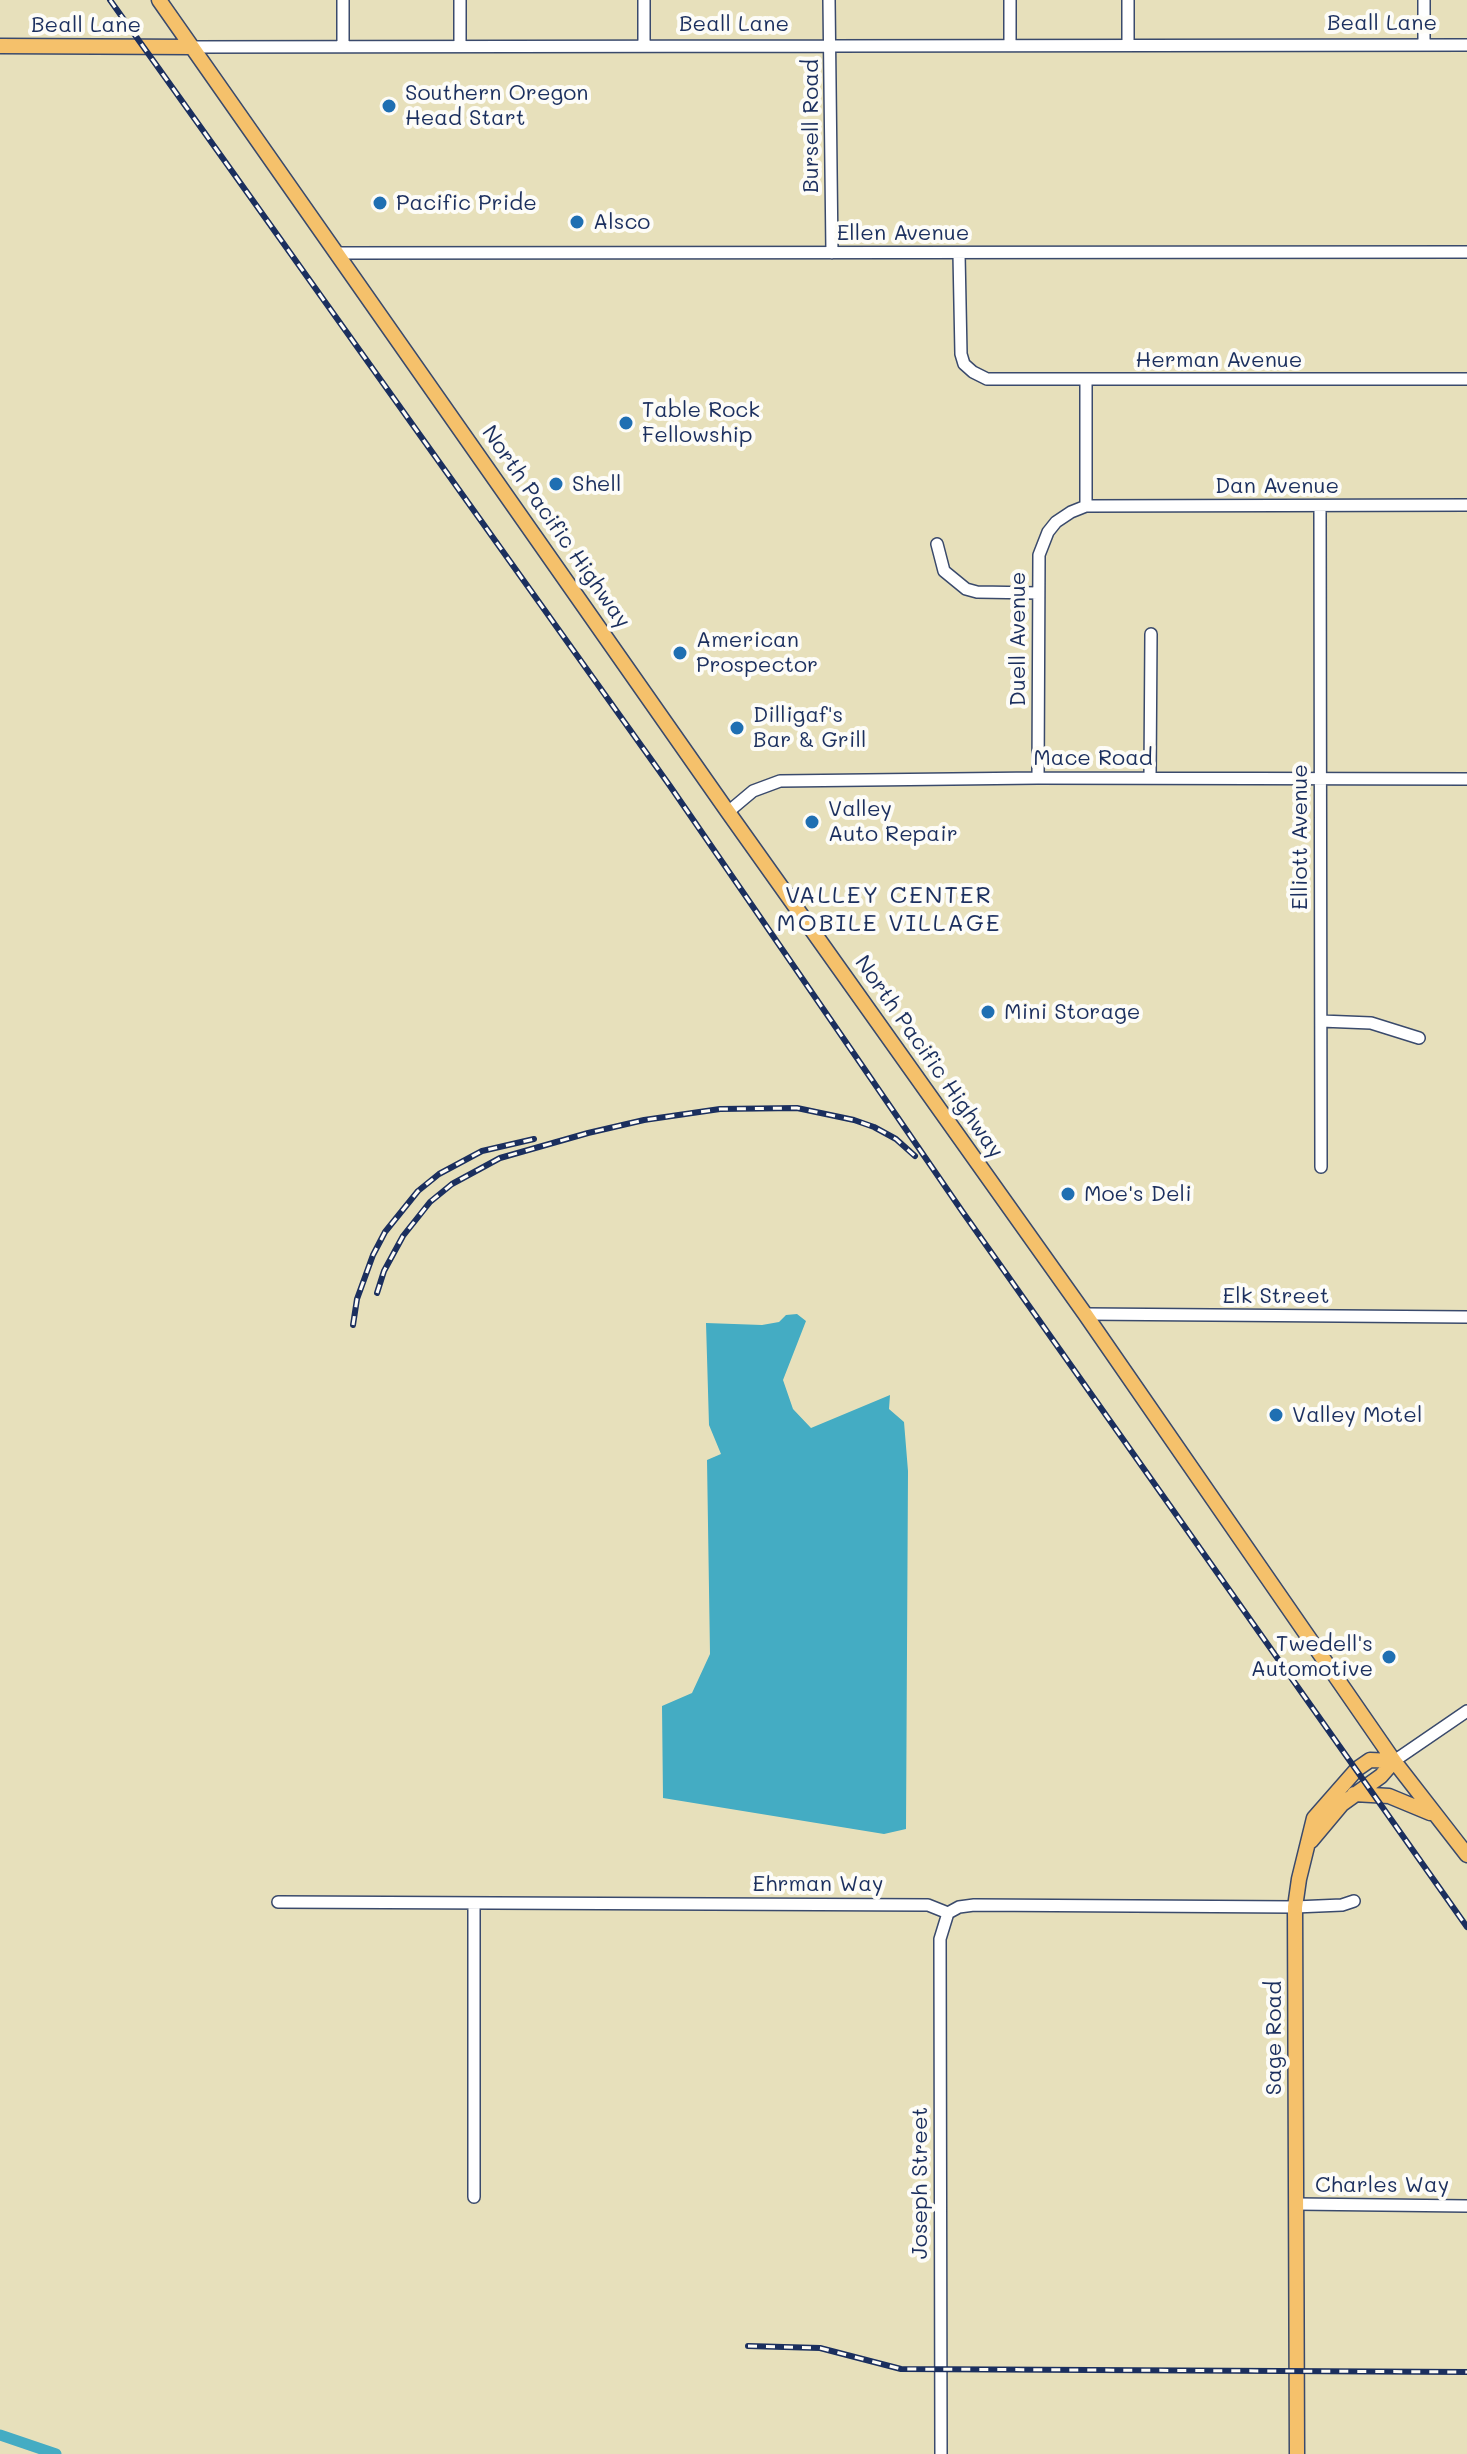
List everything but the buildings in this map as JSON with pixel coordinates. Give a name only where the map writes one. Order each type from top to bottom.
[{"type":"main road","name":"North Pacific Highway","points":[[159,0],[728,812],[1085,1314],[1394,1761],[1467,1855]]},
{"type":"main road","name":"Beall Lane","points":[[0,46],[192,47]]},
{"type":"main road","name":"Sage Road","points":[[1297,2454],[1295,1907],[1314,1818],[1357,1769],[1370,1760],[1394,1761]]},
{"type":"main road","points":[[1308,1845],[1331,1815],[1354,1794],[1381,1776],[1394,1761]]},
{"type":"main road","points":[[1354,1794],[1389,1796],[1414,1804],[1438,1818]]},
{"type":"street","points":[[343,0],[343,46]]},
{"type":"street","points":[[460,0],[460,46]]},
{"type":"street","points":[[644,0],[644,45]]},
{"type":"street","name":"Bursell Road","points":[[829,0],[832,253]]},
{"type":"street","points":[[1010,0],[1010,44]]},
{"type":"street","points":[[1128,0],[1128,45]]},
{"type":"street","points":[[1424,0],[1424,45]]},
{"type":"street","name":"Beall Lane","points":[[192,47],[1467,45]]},
{"type":"street","name":"Ellen Avenue","points":[[338,253],[1467,252]]},
{"type":"street","name":"Herman Avenue","points":[[959,254],[959,342],[964,364],[987,379],[1467,379]]},
{"type":"street","points":[[1086,380],[1086,506]]},
{"type":"street","name":"Dan Avenue","points":[[1086,506],[1467,505]]},
{"type":"street","name":"Duell Avenue","points":[[1038,778],[1039,555],[1048,532],[1064,517],[1086,506]]},
{"type":"street","name":"Elliott Avenue","points":[[1320,506],[1321,1167]]},
{"type":"street","points":[[937,544],[944,571],[966,589],[1038,593]]},
{"type":"street","points":[[1150,778],[1151,634]]},
{"type":"street","name":"Mace Road","points":[[728,812],[753,791],[780,781],[1467,779]]},
{"type":"street","points":[[1321,1021],[1371,1023],[1419,1038]]},
{"type":"street","name":"Elk Street","points":[[1085,1314],[1467,1317]]},
{"type":"street","name":"Sage Road","points":[[1394,1761],[1467,1711]]},
{"type":"street","name":"Ehrman Way","points":[[278,1902],[928,1905],[948,1913],[959,1907],[974,1905],[1295,1907],[1342,1905],[1354,1901]]},
{"type":"street","points":[[474,1903],[474,2197]]},
{"type":"street","name":"Joseph Street","points":[[941,2454],[940,1939],[948,1913]]},
{"type":"street","name":"Charles Way","points":[[1297,2204],[1467,2206]]},
{"type":"water","points":[[797,1314],[806,1321],[783,1380],[793,1409],[811,1428],[890,1395],[889,1409],[904,1422],[908,1471],[906,1829],[884,1834],[663,1798],[662,1706],[692,1693],[710,1654],[707,1460],[721,1454],[709,1425],[706,1323],[762,1325]]},
{"type":"waterway","points":[[0,2435],[56,2454]]},
{"type":"railway","points":[[110,0],[670,786],[962,1211],[1467,1927]]},
{"type":"railway","points":[[377,1293],[384,1271],[403,1236],[430,1202],[452,1184],[500,1158],[588,1133],[644,1120],[720,1109],[797,1108],[874,1127],[896,1139],[915,1156]]},
{"type":"railway","points":[[353,1325],[357,1299],[373,1255],[385,1232],[418,1191],[439,1174],[482,1151],[534,1139]]},
{"type":"railway","points":[[748,2346],[820,2348],[901,2369],[1467,2372]]},
{"type":"place","name":"Southern Oregon Head Start","points":[[389,106]]},
{"type":"place","name":"Pacific Pride","points":[[380,203]]},
{"type":"place","name":"Alsco","points":[[577,222]]},
{"type":"place","name":"Table Rock Fellowship","points":[[626,423]]},
{"type":"place","name":"Shell","points":[[556,484]]},
{"type":"place","name":"American Prospector","points":[[680,653]]},
{"type":"place","name":"Dilligaf's Bar & Grill","points":[[737,728]]},
{"type":"place","name":"Valley Auto Repair","points":[[812,822]]},
{"type":"place","name":"Mini Storage","points":[[988,1012]]},
{"type":"place","name":"Moe's Deli","points":[[1068,1194]]},
{"type":"place","name":"Valley Motel","points":[[1276,1415]]},
{"type":"place","name":"Twedell's Automotive","points":[[1389,1657]]},
{"type":"district","name":"VALLEY CENTER MOBILE VILLAGE","points":[[889,910]]}]
